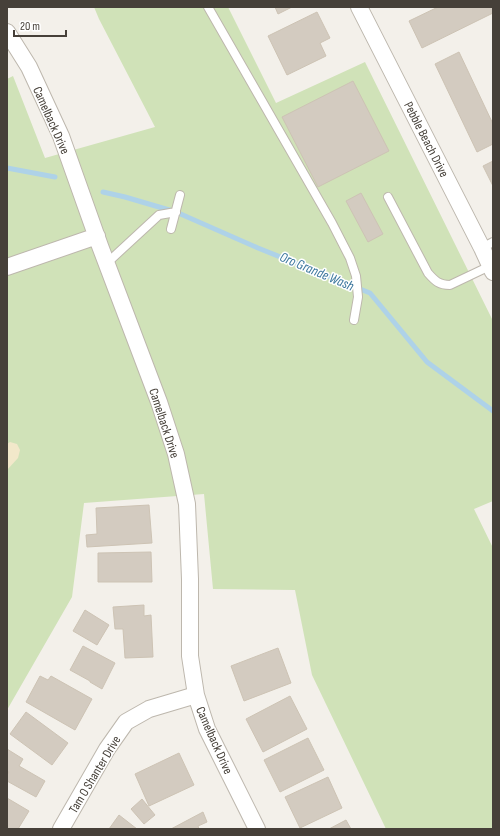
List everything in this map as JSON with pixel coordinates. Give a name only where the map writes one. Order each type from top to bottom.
[{"type":"street","name":"Pebble Beach Drive","points":[[359,7],[488,245],[491,269]]},
{"type":"street","name":"Camelback Drive","points":[[7,32],[29,67],[61,136],[159,402],[176,454],[187,504],[190,579],[190,656],[196,695],[207,729],[256,829]]},
{"type":"street","points":[[7,267],[97,236]]},
{"type":"street","name":"Tam O Shanter Drive","points":[[61,829],[106,749],[126,722],[149,709],[196,695]]},
{"type":"lane","points":[[208,7],[332,223],[350,258],[356,276],[358,297],[354,320]]},
{"type":"lane","points":[[171,229],[180,195]]},
{"type":"lane","points":[[388,197],[428,273],[435,281],[443,285],[450,284],[491,269]]},
{"type":"lane","points":[[107,263],[159,215],[176,212]]},
{"type":"green space","points":[[94,7],[228,7],[276,103],[365,62],[493,321],[493,501],[474,509],[493,548],[493,829],[386,829],[312,675],[295,590],[213,589],[204,494],[84,503],[72,597],[7,710],[7,79],[13,76],[45,158],[155,127]]},
{"type":"sand","points":[[10,442],[17,444],[20,450],[18,458],[7,470],[7,444]]},
{"type":"building","points":[[275,7],[292,7],[278,14]]},
{"type":"building","points":[[438,7],[493,7],[493,13],[422,48],[409,21]]},
{"type":"building","points":[[317,12],[330,38],[320,43],[326,56],[287,75],[268,36]]},
{"type":"building","points":[[459,52],[493,124],[493,144],[477,152],[435,64]]},
{"type":"building","points":[[353,81],[389,151],[318,187],[282,117]]},
{"type":"building","points":[[493,161],[493,186],[483,166]]},
{"type":"building","points":[[361,193],[383,234],[368,242],[346,201]]},
{"type":"building","points":[[149,505],[152,543],[87,547],[86,535],[97,534],[96,508]]},
{"type":"building","points":[[151,552],[152,582],[98,582],[98,553]]},
{"type":"building","points":[[144,605],[144,616],[151,615],[153,657],[125,658],[123,629],[115,629],[113,607]]},
{"type":"building","points":[[85,610],[109,625],[97,645],[73,631]]},
{"type":"building","points":[[83,646],[115,663],[102,689],[70,670]]},
{"type":"building","points":[[278,648],[291,683],[244,701],[231,666]]},
{"type":"building","points":[[40,676],[48,680],[51,676],[92,699],[75,730],[26,702]]},
{"type":"building","points":[[290,696],[307,729],[263,752],[246,719]]},
{"type":"building","points":[[26,712],[68,743],[52,765],[10,734]]},
{"type":"building","points":[[308,738],[324,770],[280,792],[264,760]]},
{"type":"building","points":[[7,749],[23,759],[19,766],[45,781],[36,797],[7,781],[7,775],[9,772],[7,771]]},
{"type":"building","points":[[179,753],[194,785],[149,806],[135,774]]},
{"type":"building","points":[[328,777],[342,808],[300,828],[285,797]]},
{"type":"building","points":[[7,798],[29,811],[18,829],[7,829]]},
{"type":"building","points":[[142,799],[155,815],[144,824],[131,809]]},
{"type":"building","points":[[203,812],[207,822],[198,826],[199,829],[171,829]]},
{"type":"building","points":[[119,815],[137,829],[109,829]]},
{"type":"building","points":[[346,820],[351,829],[329,829]]},
{"type":"waterway","name":"Oro Grande Wash","points":[[7,168],[55,177]]},
{"type":"waterway","name":"Oro Grande Wash","points":[[103,192],[176,212],[258,248],[370,293],[427,362],[493,411]]}]
